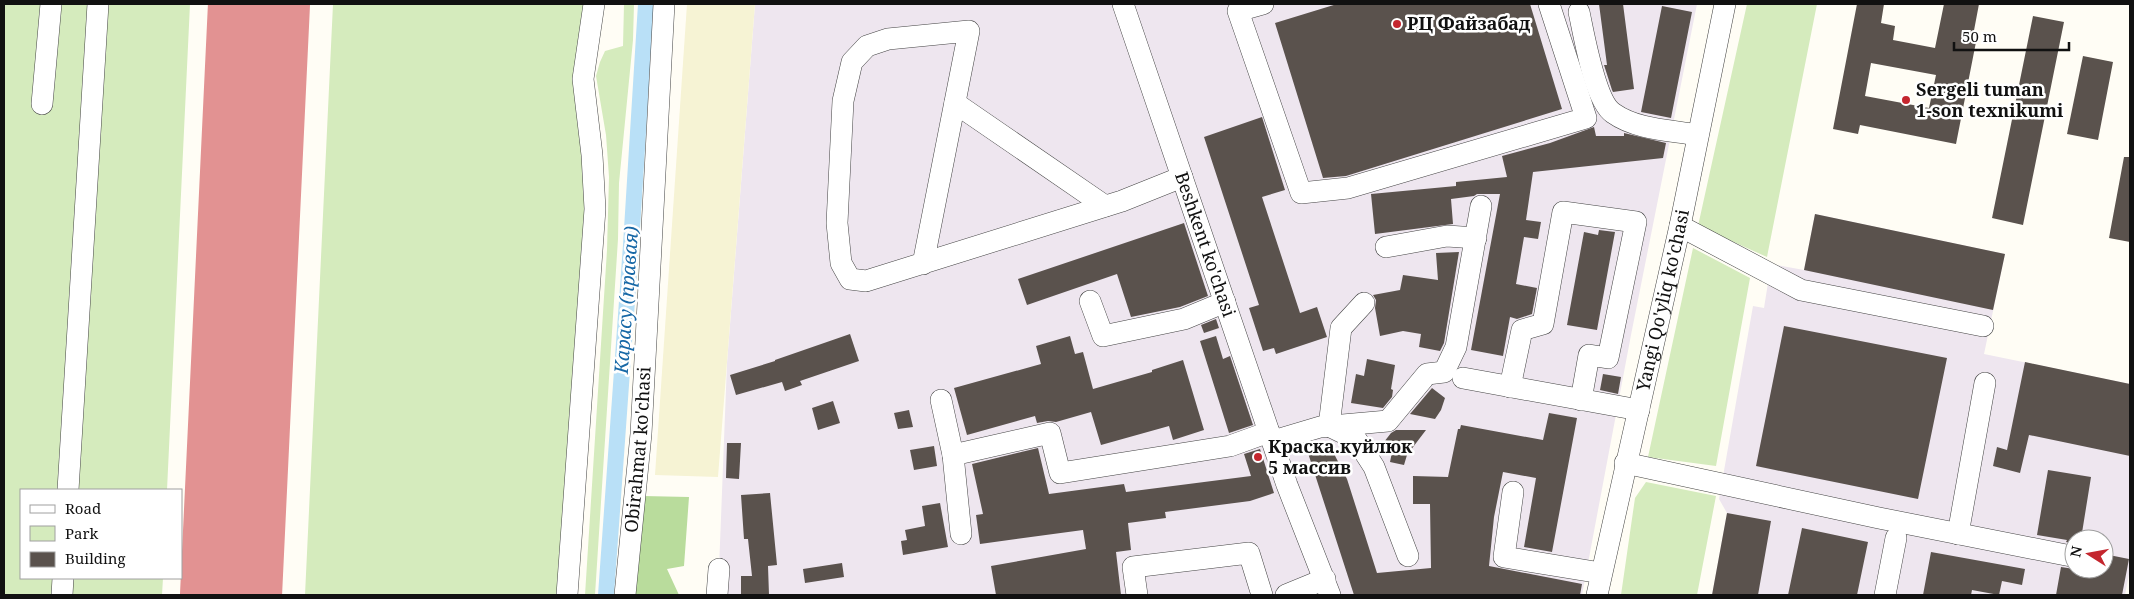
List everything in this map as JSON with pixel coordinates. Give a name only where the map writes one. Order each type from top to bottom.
[{"type":"street","points":[[42,104],[51,4]]},
{"type":"street","points":[[68,489],[98,4]]},
{"type":"street","points":[[568,595],[595,209],[592,155],[583,79],[594,4]]},
{"type":"street","name":"Obirahmat ko'chasi","points":[[626,595],[641,434],[664,4]]},
{"type":"street","name":"Beshkent ko'chasi","points":[[1123,4],[1287,485],[1328,587]]},
{"type":"street","points":[[1263,4],[1238,11],[1301,193],[1348,188],[1586,118],[1549,4]]},
{"type":"street","name":"Yangi Qo'yliq ko'chasi","points":[[1597,595],[1625,463],[1639,410],[1680,226],[1725,4]]},
{"type":"street","points":[[1579,12],[1598,92],[1611,112],[1639,126],[1698,134]]},
{"type":"street","points":[[923,264],[969,31],[888,39],[867,46],[852,62],[843,101],[837,223],[841,263],[850,279],[866,281],[923,264],[1105,206],[1182,177]]},
{"type":"street","points":[[955,103],[1105,206]]},
{"type":"street","points":[[953,455],[1050,433],[1060,473],[1230,446],[1320,427],[1388,421],[1427,374],[1444,372],[1456,347],[1481,206]]},
{"type":"street","points":[[1510,387],[1522,330],[1543,324],[1563,212],[1636,222],[1608,358],[1589,355],[1581,400]]},
{"type":"street","points":[[1680,226],[1801,290],[1984,326]]},
{"type":"street","points":[[1386,247],[1447,236],[1476,238]]},
{"type":"street","points":[[1090,301],[1103,336],[1184,319],[1225,302]]},
{"type":"street","points":[[1329,426],[1341,328],[1364,304]]},
{"type":"street","points":[[1463,378],[1639,410]]},
{"type":"street","points":[[1958,534],[1985,382]]},
{"type":"street","points":[[941,400],[953,455],[961,534]]},
{"type":"street","points":[[1329,426],[1356,439],[1374,467],[1408,556]]},
{"type":"street","points":[[1625,463],[2064,555]]},
{"type":"street","points":[[1512,492],[1504,558],[1601,573]]},
{"type":"street","points":[[1885,595],[1896,538]]},
{"type":"street","points":[[1137,595],[1133,567],[1249,553],[1262,595]]},
{"type":"street","points":[[717,595],[719,570]]},
{"type":"street","points":[[62,595],[63,579]]},
{"type":"street","points":[[1286,595],[1328,587]]},
{"type":"shaded area","points":[[687,4],[755,4],[718,477],[655,475]]},
{"type":"shaded area","points":[[755,4],[1697,4],[1631,335],[1582,595],[718,595],[727,363]]},
{"type":"shaded area","points":[[1815,214],[2005,254],[1984,354],[2130,384],[2130,569],[2125,595],[1712,595],[1727,513],[1719,499],[1753,306],[1764,308],[1771,264],[1804,270]]},
{"type":"green space","points":[[4,4],[190,4],[167,489],[20,489],[20,579],[163,579],[162,595],[4,595]]},
{"type":"green space","points":[[333,4],[584,4],[575,63],[589,229],[562,595],[305,595]]},
{"type":"green space","points":[[624,4],[634,4],[633,40],[619,183],[618,239],[595,595],[585,595],[607,250],[609,177],[606,135],[596,76],[605,51],[623,46]]},
{"type":"green space","points":[[1747,4],[1817,4],[1767,257],[1698,226]]},
{"type":"green space","points":[[1693,248],[1750,278],[1716,466],[1648,457]]},
{"type":"green space","points":[[1646,482],[1716,496],[1697,595],[1621,595],[1635,498]]},
{"type":"green space","points":[[643,496],[689,497],[684,566],[667,569],[679,595],[634,595]]},
{"type":"building","points":[[1337,4],[1530,4],[1562,109],[1346,176],[1323,178],[1275,23]]},
{"type":"building","points":[[1599,4],[1623,4],[1634,89],[1613,92],[1612,90],[1604,65],[1607,65]]},
{"type":"building","points":[[1857,4],[1884,4],[1881,23],[1895,26],[1893,40],[1935,48],[1944,4],[1979,4],[1972,41],[1976,42],[1956,144],[1860,125],[1858,134],[1833,129]],"holes":[[[1871,63],[1936,75],[1929,108],[1865,96]]]},
{"type":"building","points":[[1662,6],[1692,12],[1671,118],[1641,112]]},
{"type":"building","points":[[2033,16],[2064,22],[2023,225],[1992,218]]},
{"type":"building","points":[[2083,56],[2113,62],[2098,140],[2067,134]]},
{"type":"building","points":[[1262,117],[1285,190],[1262,197],[1300,313],[1317,307],[1327,337],[1276,354],[1274,348],[1263,351],[1249,308],[1259,305],[1204,137]]},
{"type":"building","points":[[1594,127],[1596,136],[1624,136],[1624,133],[1666,143],[1663,158],[1533,172],[1526,220],[1541,222],[1538,239],[1524,237],[1516,284],[1537,288],[1532,314],[1517,319],[1510,317],[1503,356],[1471,350],[1500,194],[1477,194],[1451,199],[1453,224],[1375,234],[1371,194],[1456,186],[1456,182],[1507,177],[1502,156],[1550,143]]},
{"type":"building","points":[[2124,157],[2130,157],[2130,242],[2109,238]]},
{"type":"building","points":[[1815,214],[2005,254],[1993,310],[1804,270]]},
{"type":"building","points":[[1184,223],[1208,296],[1180,307],[1131,317],[1117,274],[1027,305],[1018,279]]},
{"type":"building","points":[[1599,230],[1615,232],[1597,330],[1567,325],[1584,232],[1598,235]]},
{"type":"building","points":[[1459,252],[1444,343],[1440,351],[1419,347],[1421,334],[1403,331],[1380,336],[1375,308],[1376,300],[1373,295],[1400,290],[1403,275],[1438,280],[1436,253]]},
{"type":"building","points":[[1216,319],[1219,328],[1204,333],[1201,325]]},
{"type":"building","points":[[1784,326],[1947,358],[1918,499],[1756,466]]},
{"type":"building","points":[[850,334],[859,361],[800,381],[802,385],[785,391],[782,382],[736,395],[730,375]]},
{"type":"building","points":[[1070,336],[1075,354],[1083,352],[1093,389],[1152,372],[1152,370],[1183,360],[1204,430],[1173,440],[1169,426],[1101,445],[1091,412],[1056,422],[1037,423],[1035,416],[967,435],[954,388],[1041,364],[1036,346]]},
{"type":"building","points":[[1216,336],[1223,359],[1230,356],[1253,425],[1229,433],[1200,341]]},
{"type":"building","points":[[1367,359],[1395,365],[1391,389],[1393,390],[1392,397],[1383,408],[1351,403],[1356,374],[1364,376]]},
{"type":"building","points":[[2025,362],[2130,384],[2130,456],[2029,435],[2020,473],[1993,466],[1997,447],[2007,450]]},
{"type":"building","points":[[1603,374],[1621,377],[1618,394],[1600,390]]},
{"type":"building","points":[[1432,388],[1445,398],[1441,410],[1435,419],[1410,414]]},
{"type":"building","points":[[833,401],[840,423],[818,430],[812,408]]},
{"type":"building","points":[[909,410],[913,427],[898,429],[894,413]]},
{"type":"building","points":[[1549,413],[1577,418],[1552,552],[1524,547],[1536,478],[1503,472],[1494,517],[1489,566],[1582,584],[1580,595],[1354,595],[1308,453],[1330,446],[1347,479],[1377,573],[1431,568],[1430,504],[1413,504],[1413,476],[1448,477],[1458,429],[1460,429],[1461,425],[1543,440]]},
{"type":"building","points":[[1396,430],[1426,430],[1407,455],[1404,465],[1390,462],[1394,442],[1384,442]]},
{"type":"building","points":[[727,443],[741,443],[739,479],[726,478]]},
{"type":"building","points":[[934,446],[937,466],[914,470],[910,450]]},
{"type":"building","points":[[1038,448],[1049,494],[1124,484],[1126,492],[1251,476],[1244,454],[1260,449],[1274,493],[1250,501],[1165,512],[1166,518],[1128,523],[1131,550],[1116,552],[1121,595],[996,595],[991,566],[1086,549],[1083,530],[980,544],[976,515],[983,514],[972,464]]},
{"type":"building","points":[[2048,470],[2091,477],[2083,529],[2064,529],[2064,540],[2037,535]]},
{"type":"building","points":[[770,493],[777,565],[768,566],[769,595],[741,595],[741,576],[752,576],[748,539],[744,539],[741,495]]},
{"type":"building","points":[[940,503],[948,547],[903,555],[901,541],[907,540],[905,530],[925,526],[922,506]]},
{"type":"building","points":[[1727,513],[1771,521],[1758,595],[1712,595]]},
{"type":"building","points":[[1802,528],[1868,542],[1857,595],[1788,595]]},
{"type":"building","points":[[1931,552],[2025,569],[2022,585],[2002,581],[1999,595],[1972,590],[1971,595],[1923,595]]},
{"type":"building","points":[[2114,556],[2129,559],[2122,595],[2056,595],[2061,567],[2064,567],[2064,579],[2114,579]]},
{"type":"building","points":[[842,563],[844,577],[805,583],[803,569]]},
{"type":"waterway","name":"Карасу (правая)","points":[[606,595],[646,4]]},
{"type":"runway","points":[[231,595],[259,4]]},
{"type":"place","name":"РЦ Файзабад","points":[[1397,24]]},
{"type":"place","name":"Sergeli tuman 1-son texnikumi","points":[[1906,100]]},
{"type":"place","name":"Краска.куйлюк 5 массив","points":[[1258,457]]}]
